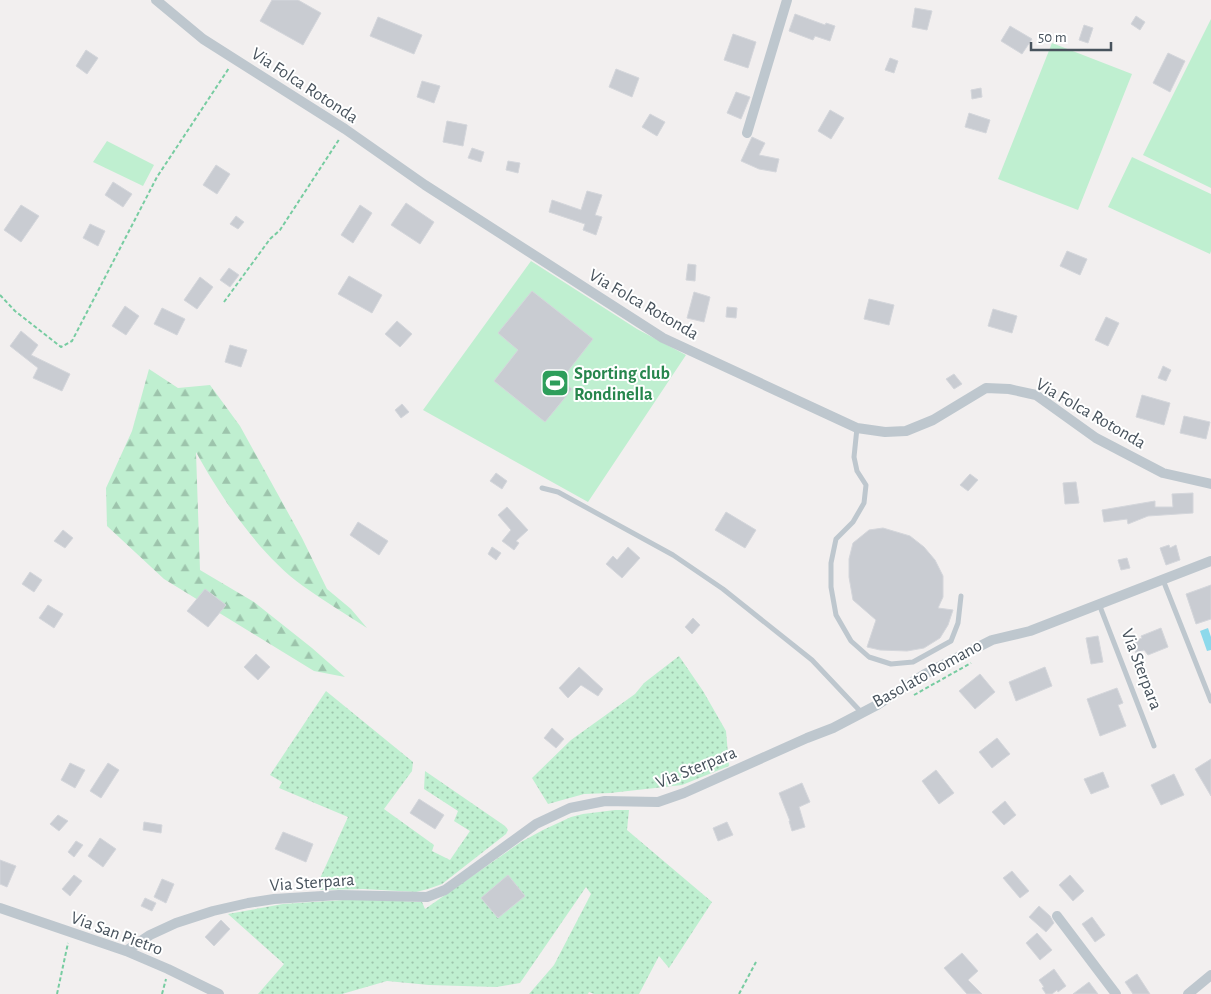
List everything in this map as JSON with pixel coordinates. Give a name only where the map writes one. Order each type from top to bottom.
[{"type":"street","name":"Via Folca Rotonda","points":[[156,0],[203,39],[345,129],[425,185],[663,338],[857,428],[885,432],[906,431],[934,420],[986,388],[1009,388],[1036,395],[1096,438],[1163,473],[1211,484]]},
{"type":"street","points":[[747,133],[787,0]]},
{"type":"street","name":"Via Sterpara","points":[[126,951],[150,935],[176,923],[213,911],[248,903],[274,899],[339,895],[427,896],[445,890],[536,824],[570,808],[605,801],[658,802],[684,793],[806,738],[833,728],[862,713],[925,674],[992,640],[1030,631],[1211,562]]},
{"type":"street","name":"Via San Pietro","points":[[0,908],[126,951],[219,994]]},
{"type":"street","points":[[1057,916],[1116,994]]},
{"type":"street","points":[[1188,994],[1211,975]]},
{"type":"lane","points":[[857,428],[854,456],[857,471],[866,485],[864,503],[853,522],[836,539],[832,563],[832,587],[836,615],[851,641],[868,657],[891,664],[913,662],[951,641],[958,622],[961,596]]},
{"type":"lane","points":[[542,488],[558,492],[674,555],[723,589],[812,660],[862,713]]},
{"type":"lane","points":[[1163,580],[1211,701]]},
{"type":"lane","name":"Via Sterpara","points":[[1099,604],[1154,746]]},
{"type":"path","points":[[0,294],[15,311],[61,347],[72,340],[157,177],[235,59]]},
{"type":"path","points":[[224,302],[270,239],[280,230],[345,129]]},
{"type":"path","name":"Basolato Romano","points":[[911,696],[979,659]]},
{"type":"path","points":[[57,994],[70,933]]},
{"type":"path","points":[[739,994],[756,962]]},
{"type":"path","points":[[162,994],[168,969]]},
{"type":"green space","points":[[1211,19],[1211,188],[1143,155]]},
{"type":"green space","points":[[1052,43],[1132,74],[1078,210],[998,179]]},
{"type":"green space","points":[[107,141],[154,165],[143,186],[93,162]]},
{"type":"green space","points":[[1132,157],[1211,194],[1210,254],[1108,207]]},
{"type":"green space","name":"Sporting club Rondinella","points":[[531,261],[637,329],[686,355],[588,502],[423,410]]},
{"type":"green space","points":[[149,369],[178,388],[210,385],[240,426],[302,538],[327,589],[351,609],[367,628],[303,586],[272,559],[257,543],[230,507],[196,452],[200,570],[254,602],[345,677],[314,671],[164,579],[107,526],[106,488],[132,431]]},
{"type":"green space","points":[[679,656],[703,691],[726,731],[729,766],[682,785],[584,794],[548,804],[532,778],[571,740],[635,694],[644,683]]},
{"type":"green space","points":[[326,691],[413,762],[412,771],[384,809],[434,845],[432,851],[450,860],[470,831],[454,821],[458,811],[424,789],[425,771],[505,826],[508,830],[506,834],[442,884],[428,889],[416,892],[363,889],[320,890],[317,885],[348,817],[279,788],[282,782],[270,775]]},
{"type":"green space","points":[[615,810],[629,810],[627,830],[712,902],[669,968],[659,956],[639,994],[594,994],[589,992],[588,994],[529,994],[554,965],[591,894],[586,887],[520,983],[496,987],[429,985],[387,981],[342,994],[258,994],[284,964],[228,914],[283,904],[359,899],[422,902],[425,909],[521,842],[543,830],[571,817]]},
{"type":"water","points":[[1208,628],[1211,637],[1211,650],[1207,651],[1200,631]]},
{"type":"building","points":[[272,0],[298,0],[321,13],[303,45],[260,21]]},
{"type":"building","points":[[915,8],[932,11],[927,30],[912,27]]},
{"type":"building","points":[[795,14],[825,25],[826,23],[835,26],[830,41],[815,36],[813,40],[789,31]]},
{"type":"building","points":[[1136,16],[1145,22],[1140,30],[1131,24]]},
{"type":"building","points":[[378,17],[422,35],[414,54],[370,36]]},
{"type":"building","points":[[1084,25],[1093,28],[1088,43],[1079,40]]},
{"type":"building","points":[[1010,26],[1032,39],[1022,54],[1001,41]]},
{"type":"building","points":[[733,34],[756,42],[748,68],[724,60]]},
{"type":"building","points":[[86,50],[98,58],[87,74],[76,66]]},
{"type":"building","points":[[1168,53],[1185,61],[1170,92],[1153,83]]},
{"type":"building","points":[[890,58],[898,61],[894,73],[885,70]]},
{"type":"building","points":[[616,69],[639,78],[632,97],[609,87]]},
{"type":"building","points":[[422,81],[440,86],[434,103],[417,97]]},
{"type":"building","points":[[981,88],[982,97],[972,99],[971,90]]},
{"type":"building","points":[[736,92],[750,97],[741,119],[727,113]]},
{"type":"building","points":[[830,110],[844,118],[831,139],[818,131]]},
{"type":"building","points":[[969,113],[990,120],[986,133],[965,127]]},
{"type":"building","points":[[650,114],[665,122],[657,136],[642,127]]},
{"type":"building","points":[[447,121],[467,125],[463,146],[443,142]]},
{"type":"building","points":[[752,137],[765,143],[759,155],[779,159],[776,172],[759,169],[741,161]]},
{"type":"building","points":[[472,148],[484,152],[481,162],[468,158]]},
{"type":"building","points":[[508,161],[520,163],[518,173],[506,170]]},
{"type":"building","points":[[216,165],[230,174],[217,194],[203,185]]},
{"type":"building","points":[[113,182],[132,194],[123,207],[105,195]]},
{"type":"building","points":[[587,191],[602,195],[595,215],[602,217],[596,235],[583,230],[585,224],[549,212],[552,200],[581,210]]},
{"type":"building","points":[[406,203],[434,222],[420,244],[391,225]]},
{"type":"building","points":[[21,205],[39,216],[21,242],[4,230]]},
{"type":"building","points":[[360,205],[372,213],[353,243],[341,235]]},
{"type":"building","points":[[236,216],[244,222],[238,229],[230,224]]},
{"type":"building","points":[[90,224],[105,231],[98,246],[83,238]]},
{"type":"building","points":[[1067,251],[1087,259],[1080,275],[1060,266]]},
{"type":"building","points":[[688,264],[696,265],[695,281],[686,280]]},
{"type":"building","points":[[229,268],[239,275],[230,287],[220,280]]},
{"type":"building","points":[[349,276],[382,295],[372,313],[338,294]]},
{"type":"building","points":[[200,277],[213,287],[197,309],[184,300]]},
{"type":"building","points":[[532,291],[593,339],[561,380],[572,389],[545,422],[494,381],[518,350],[498,333]]},
{"type":"building","points":[[694,292],[710,297],[704,322],[687,318]]},
{"type":"building","points":[[869,299],[894,305],[889,325],[864,319]]},
{"type":"building","points":[[125,306],[139,316],[126,335],[112,326]]},
{"type":"building","points":[[727,307],[737,308],[736,318],[726,317]]},
{"type":"building","points":[[162,308],[185,319],[177,335],[154,324]]},
{"type":"building","points":[[993,309],[1017,316],[1012,333],[988,326]]},
{"type":"building","points":[[1106,317],[1119,323],[1108,346],[1095,340]]},
{"type":"building","points":[[397,321],[412,334],[400,347],[385,334]]},
{"type":"building","points":[[21,331],[38,345],[31,355],[70,374],[62,391],[33,378],[38,368],[10,346]]},
{"type":"building","points":[[230,345],[247,350],[241,367],[225,362]]},
{"type":"building","points":[[1163,366],[1171,370],[1166,381],[1158,378]]},
{"type":"building","points":[[954,374],[962,384],[954,389],[946,379]]},
{"type":"building","points":[[1142,395],[1170,403],[1164,425],[1136,417]]},
{"type":"building","points":[[402,404],[409,412],[401,418],[395,410]]},
{"type":"building","points":[[1184,416],[1210,422],[1206,439],[1180,433]]},
{"type":"building","points":[[496,473],[507,481],[502,489],[490,481]]},
{"type":"building","points":[[970,474],[978,480],[968,491],[960,485]]},
{"type":"building","points":[[1076,482],[1079,503],[1065,504],[1063,483]]},
{"type":"building","points":[[1193,493],[1193,513],[1148,516],[1128,524],[1127,519],[1104,522],[1102,510],[1155,501],[1155,507],[1173,507],[1172,494]]},
{"type":"building","points":[[507,507],[528,530],[516,541],[519,543],[514,550],[502,541],[511,530],[498,515]]},
{"type":"building","points":[[726,512],[756,530],[745,548],[715,530]]},
{"type":"building","points":[[358,522],[388,541],[379,555],[350,535]]},
{"type":"building","points":[[883,528],[910,536],[924,547],[935,560],[943,576],[943,597],[938,608],[953,610],[948,625],[940,638],[924,648],[907,651],[880,650],[867,647],[876,620],[853,600],[849,577],[849,559],[853,543],[869,530]]},
{"type":"building","points":[[63,530],[73,538],[65,548],[54,541]]},
{"type":"building","points":[[1169,545],[1170,548],[1176,545],[1180,560],[1166,565],[1160,548]]},
{"type":"building","points":[[492,547],[501,553],[496,560],[488,554]]},
{"type":"building","points":[[628,547],[640,558],[622,578],[606,564],[613,556],[617,560]]},
{"type":"building","points":[[1127,558],[1130,568],[1121,570],[1118,560]]},
{"type":"building","points":[[30,572],[42,580],[34,592],[22,584]]},
{"type":"building","points":[[1211,585],[1211,619],[1196,624],[1186,594]]},
{"type":"building","points":[[205,589],[226,605],[208,627],[187,611]]},
{"type":"building","points":[[48,605],[63,614],[54,628],[39,618]]},
{"type":"building","points":[[693,618],[700,625],[692,634],[685,627]]},
{"type":"building","points":[[1161,628],[1168,647],[1148,655],[1144,650],[1136,653],[1132,642]]},
{"type":"building","points":[[1098,636],[1103,662],[1091,664],[1086,638]]},
{"type":"building","points":[[256,654],[270,667],[258,680],[244,667]]},
{"type":"building","points":[[579,667],[603,689],[598,696],[581,685],[568,698],[559,688]]},
{"type":"building","points":[[1045,667],[1052,686],[1016,701],[1009,682]]},
{"type":"building","points":[[980,674],[995,692],[975,709],[959,691]]},
{"type":"building","points":[[1117,688],[1123,703],[1118,705],[1126,726],[1100,736],[1087,699]]},
{"type":"building","points":[[552,728],[564,739],[556,748],[544,738]]},
{"type":"building","points":[[997,738],[1010,754],[992,768],[979,752]]},
{"type":"building","points":[[1211,759],[1211,796],[1195,769]]},
{"type":"building","points":[[70,763],[85,770],[75,788],[61,780]]},
{"type":"building","points":[[108,763],[119,770],[101,798],[90,791]]},
{"type":"building","points":[[936,770],[954,793],[939,804],[922,781]]},
{"type":"building","points":[[1103,772],[1109,787],[1091,794],[1084,779]]},
{"type":"building","points":[[1174,774],[1184,795],[1161,805],[1151,785]]},
{"type":"building","points":[[802,783],[810,802],[799,807],[805,827],[792,831],[779,793]]},
{"type":"building","points":[[419,799],[444,815],[435,829],[410,813]]},
{"type":"building","points":[[1005,801],[1016,815],[1004,825],[992,812]]},
{"type":"building","points":[[58,815],[68,821],[59,831],[50,824]]},
{"type":"building","points":[[144,822],[162,825],[161,833],[143,830]]},
{"type":"building","points":[[727,822],[733,835],[718,841],[713,828]]},
{"type":"building","points":[[283,832],[313,844],[306,862],[275,849]]},
{"type":"building","points":[[100,838],[116,849],[103,867],[88,856]]},
{"type":"building","points":[[76,841],[83,845],[74,857],[68,852]]},
{"type":"building","points":[[0,860],[16,866],[7,887],[0,884]]},
{"type":"building","points":[[1012,871],[1029,891],[1020,898],[1003,878]]},
{"type":"building","points":[[74,875],[82,881],[70,896],[62,889]]},
{"type":"building","points":[[508,875],[525,896],[498,918],[481,898]]},
{"type":"building","points":[[1070,875],[1084,891],[1073,901],[1059,885]]},
{"type":"building","points":[[162,879],[174,884],[166,903],[154,897]]},
{"type":"building","points":[[145,898],[156,903],[152,911],[141,906]]},
{"type":"building","points":[[1039,906],[1050,916],[1054,923],[1046,932],[1029,917]]},
{"type":"building","points":[[1092,917],[1105,935],[1095,942],[1082,924]]},
{"type":"building","points":[[221,920],[230,929],[214,946],[205,937]]},
{"type":"building","points":[[1037,933],[1052,950],[1040,960],[1026,943]]},
{"type":"building","points":[[962,953],[978,971],[968,980],[982,994],[967,994],[944,968]]},
{"type":"building","points":[[1054,969],[1066,986],[1058,992],[1057,990],[1052,994],[1046,994],[1039,980]]},
{"type":"building","points":[[1137,974],[1150,994],[1133,994],[1125,982]]},
{"type":"building","points":[[1089,982],[1098,994],[1073,994]]},
{"type":"place","name":"Sporting club Rondinella","points":[[555,383]]}]
